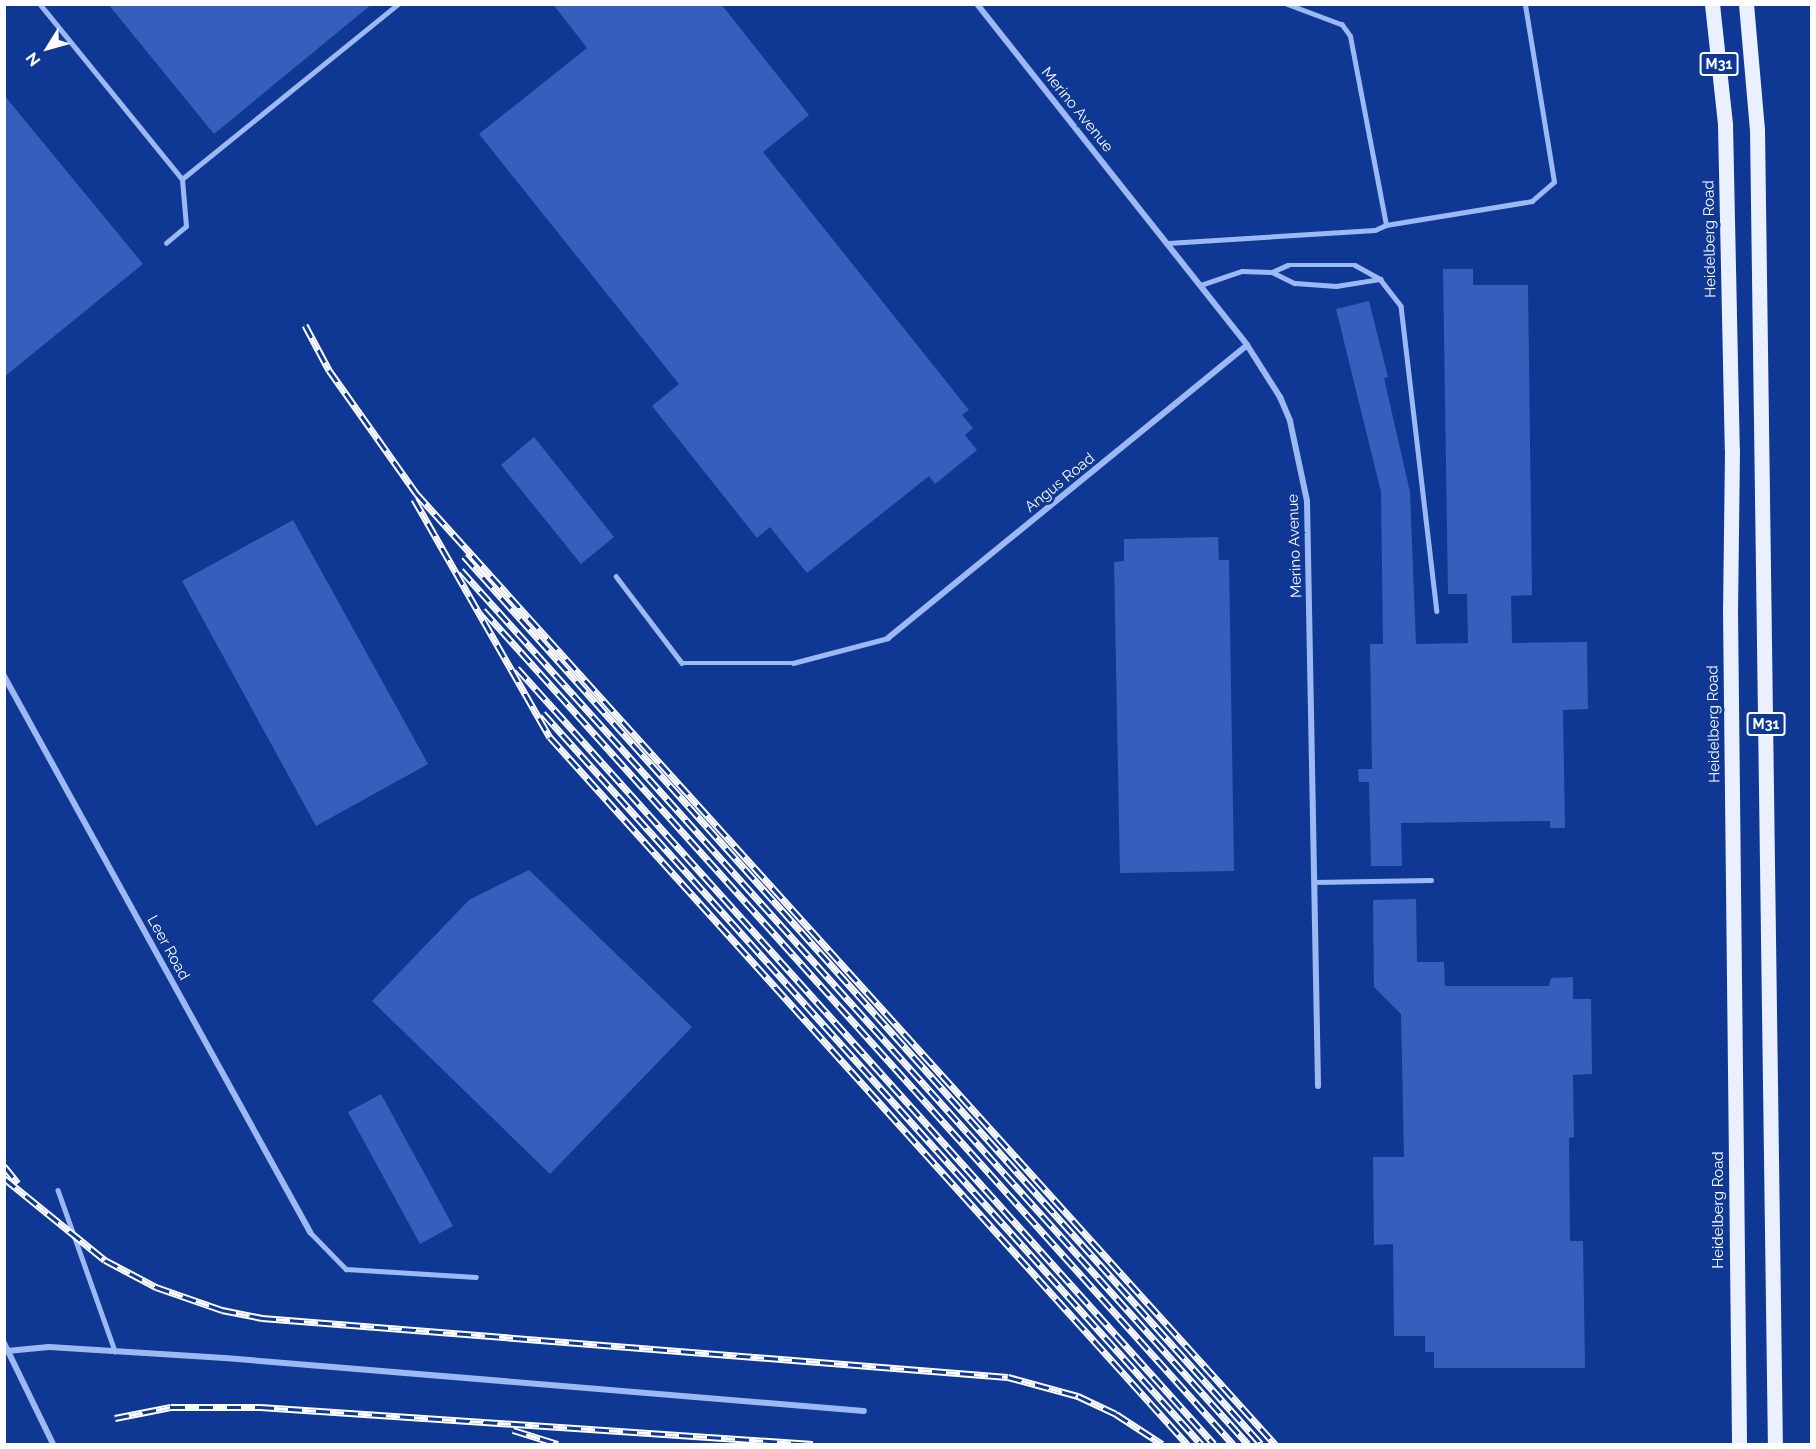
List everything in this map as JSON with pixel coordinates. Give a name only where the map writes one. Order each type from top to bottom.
[{"type":"main road","name":"Heidelberg Road","points":[[1712,4],[1725,124],[1732,450],[1730,609],[1739,1444]]},
{"type":"main road","name":"M31","points":[[1746,4],[1754,70],[1757,141],[1775,1444]]},
{"type":"street","name":"Merino Avenue","points":[[977,4],[1247,345],[1280,396],[1290,422],[1307,501],[1318,1086]]},
{"type":"street","name":"Angus Road","points":[[888,638],[1247,345]]},
{"type":"street","name":"Leer Road","points":[[4,676],[310,1232]]},
{"type":"street","points":[[4,1342],[53,1444]]},
{"type":"street","points":[[7,1351],[49,1347],[115,1351],[864,1411]]},
{"type":"lane","points":[[40,4],[182,179],[186,226],[166,243]]},
{"type":"lane","points":[[182,179],[398,4]]},
{"type":"lane","points":[[1286,4],[1342,25],[1350,36],[1386,225]]},
{"type":"lane","points":[[1168,243],[1375,230],[1386,225],[1532,201],[1554,182],[1525,4]]},
{"type":"lane","points":[[1272,272],[1288,265],[1355,265],[1380,279],[1393,293],[1405,319],[1437,611]]},
{"type":"lane","points":[[1201,285],[1242,271],[1272,272],[1306,284],[1355,285],[1380,279]]},
{"type":"lane","points":[[616,576],[682,663],[793,663],[888,638]]},
{"type":"lane","points":[[1314,882],[1431,880]]},
{"type":"lane","points":[[58,1190],[115,1351]]},
{"type":"lane","points":[[310,1232],[346,1269],[476,1277]]},
{"type":"building","points":[[108,4],[372,4],[214,134]]},
{"type":"building","points":[[553,4],[721,4],[809,115],[763,152],[969,410],[962,415],[973,428],[965,435],[977,450],[935,484],[929,476],[807,573],[770,527],[757,538],[652,406],[679,384],[479,134],[587,48]]},
{"type":"building","points":[[4,95],[143,264],[4,377]]},
{"type":"building","points":[[1443,269],[1473,269],[1473,285],[1528,285],[1532,595],[1511,596],[1512,643],[1587,642],[1588,709],[1563,710],[1565,828],[1550,828],[1550,821],[1401,823],[1402,866],[1371,866],[1369,782],[1359,782],[1358,769],[1372,769],[1370,644],[1383,644],[1381,492],[1336,309],[1369,301],[1388,377],[1384,378],[1410,492],[1416,644],[1468,643],[1467,594],[1448,594]]},
{"type":"building","points":[[534,437],[614,537],[581,564],[501,465]]},
{"type":"building","points":[[293,520],[428,764],[316,826],[182,581]]},
{"type":"building","points":[[1218,537],[1219,560],[1229,560],[1234,871],[1120,873],[1114,562],[1124,561],[1124,539]]},
{"type":"building","points":[[529,870],[692,1027],[550,1174],[372,1001],[469,900]]},
{"type":"building","points":[[1416,899],[1417,962],[1444,962],[1445,986],[1549,986],[1551,978],[1573,977],[1573,999],[1591,999],[1592,1074],[1573,1075],[1574,1137],[1569,1138],[1570,1241],[1583,1241],[1585,1368],[1434,1368],[1434,1352],[1425,1352],[1425,1336],[1394,1336],[1393,1244],[1374,1245],[1373,1157],[1404,1157],[1401,1014],[1374,987],[1373,900]]},
{"type":"building","points":[[381,1094],[453,1226],[420,1244],[348,1112]]},
{"type":"railway","points":[[305,325],[329,370],[416,493],[1275,1444]]},
{"type":"railway","points":[[414,499],[550,737],[1187,1444]]},
{"type":"railway","points":[[464,556],[1261,1444]]},
{"type":"railway","points":[[461,570],[1248,1444]]},
{"type":"railway","points":[[483,610],[1233,1444]]},
{"type":"railway","points":[[517,668],[1214,1444]]},
{"type":"railway","points":[[543,713],[1201,1444]]},
{"type":"railway","points":[[4,1166],[18,1183]]},
{"type":"railway","points":[[4,1178],[105,1260],[156,1287],[222,1310],[262,1318],[1008,1377],[1078,1396],[1116,1414],[1162,1444]]},
{"type":"railway","points":[[115,1418],[171,1407],[260,1407],[813,1444]]},
{"type":"railway","points":[[513,1430],[558,1444]]}]
